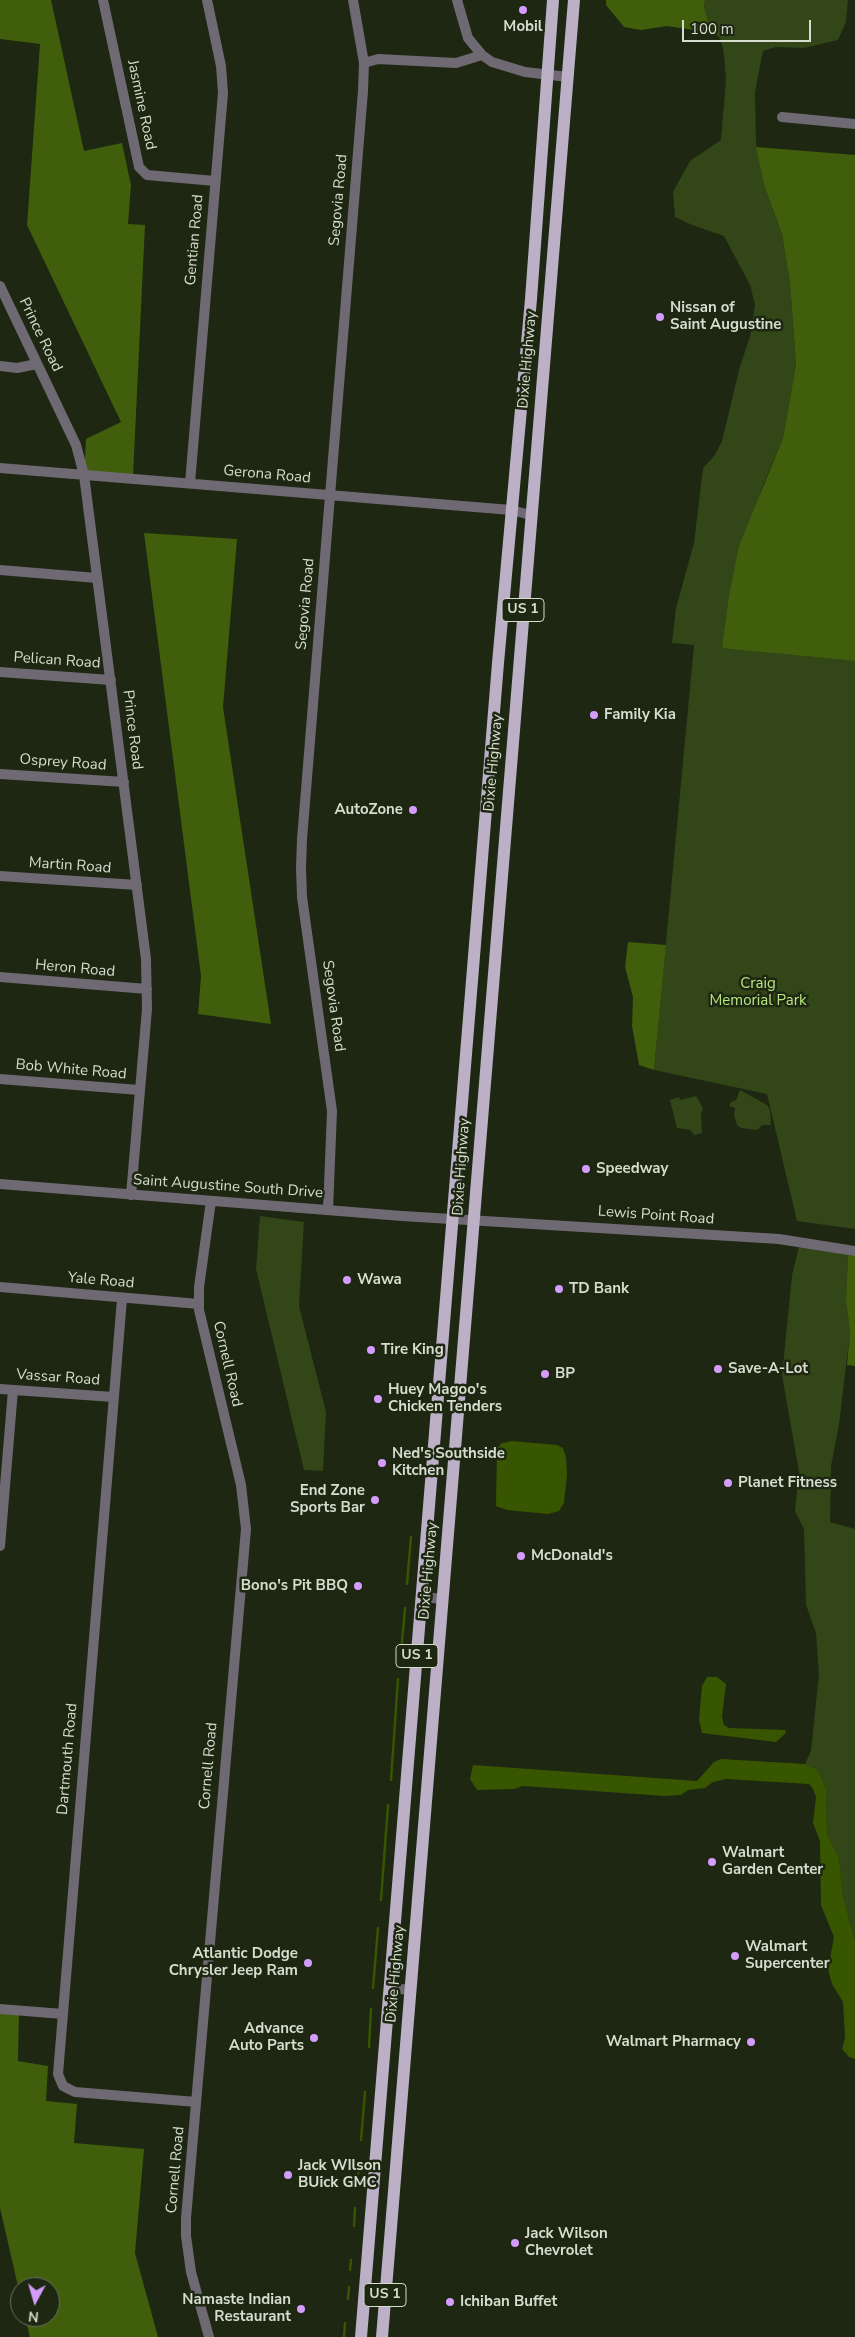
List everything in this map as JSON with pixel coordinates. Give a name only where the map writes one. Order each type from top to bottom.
[{"type":"main road","name":"US 1","points":[[484,848],[511,510],[531,299],[553,0]]},
{"type":"main road","name":"Dixie Highway","points":[[382,2337],[574,0]]},
{"type":"main road","points":[[531,299],[549,301]]},
{"type":"main road","name":"Dixie Highway","points":[[361,2337],[484,848]]},
{"type":"main road","points":[[484,848],[503,850]]},
{"type":"main road","points":[[373,2197],[393,2198]]},
{"type":"street","name":"Jasmine Road","points":[[103,0],[139,167],[147,175],[215,181]]},
{"type":"street","name":"Gentian Road","points":[[190,483],[222,79],[207,0]]},
{"type":"street","name":"Segovia Road","points":[[328,1210],[332,1112],[302,896],[301,868],[302,829],[331,496],[364,63],[352,0]]},
{"type":"street","points":[[456,0],[466,33],[482,55],[492,62],[508,68],[568,77]]},
{"type":"street","points":[[364,63],[378,59],[456,63],[482,55]]},
{"type":"street","points":[[782,117],[855,124]]},
{"type":"street","name":"Prince Road","points":[[0,286],[76,445],[84,474],[146,959],[148,990],[131,1195]]},
{"type":"street","points":[[0,366],[18,368],[37,364]]},
{"type":"street","name":"Gerona Road","points":[[0,468],[511,510],[531,515]]},
{"type":"street","points":[[0,570],[98,578]]},
{"type":"street","name":"Pelican Road","points":[[0,672],[111,680]]},
{"type":"street","name":"Osprey Road","points":[[0,774],[124,782]]},
{"type":"street","name":"Martin Road","points":[[0,876],[137,885]]},
{"type":"street","name":"Heron Road","points":[[0,977],[148,990]]},
{"type":"street","name":"Bob White Road","points":[[0,1079],[139,1090]]},
{"type":"street","name":"Saint Augustine South Drive","points":[[0,1184],[454,1218]]},
{"type":"street","name":"Cornell Road","points":[[208,2337],[190,2272],[186,2236],[246,1529],[241,1485],[202,1325],[199,1304],[199,1287],[210,1201]]},
{"type":"street","name":"Lewis Point Road","points":[[454,1218],[778,1239],[855,1251]]},
{"type":"street","name":"Yale Road","points":[[0,1287],[122,1299],[199,1304]]},
{"type":"street","name":"Dartmouth Road","points":[[122,1299],[58,2074],[60,2080],[69,2090],[75,2092],[196,2102]]},
{"type":"street","name":"Vassar Road","points":[[0,1389],[113,1397]]},
{"type":"street","points":[[0,1546],[13,1390]]},
{"type":"street","points":[[422,1597],[443,1599]]},
{"type":"street","points":[[389,1988],[411,1990]]},
{"type":"street","points":[[0,2009],[63,2014]]},
{"type":"green space","name":"Craig Memorial Park","points":[[705,0],[848,0],[846,22],[838,40],[804,48],[776,47],[763,51],[755,92],[756,143],[764,185],[782,234],[790,284],[796,364],[783,438],[762,488],[722,647],[855,661],[855,1229],[797,1221],[767,1094],[654,1070],[694,645],[672,643],[676,608],[694,543],[703,468],[715,455],[722,441],[740,366],[750,337],[755,305],[750,285],[724,236],[675,217],[673,192],[690,161],[721,140],[726,80],[724,54],[721,40],[709,24],[704,7]]},
{"type":"green space","points":[[740,1090],[767,1105],[770,1110],[771,1125],[762,1125],[757,1130],[741,1128],[737,1125],[734,1115],[735,1108],[729,1106],[731,1102],[736,1100]]},
{"type":"green space","points":[[696,1096],[703,1108],[701,1114],[702,1133],[694,1135],[690,1130],[677,1128],[670,1100],[679,1097],[680,1100]]},
{"type":"green space","points":[[260,1216],[304,1222],[299,1306],[326,1412],[323,1471],[304,1470],[256,1269]]},
{"type":"green space","points":[[799,1246],[848,1255],[846,1300],[850,1332],[839,1425],[831,1466],[830,1522],[855,1529],[855,1941],[843,1896],[839,1858],[827,1834],[826,1790],[821,1776],[816,1769],[805,1764],[811,1751],[819,1674],[816,1633],[806,1605],[804,1529],[795,1511],[799,1472],[782,1375],[792,1275]]},
{"type":"shaded area","points":[[0,0],[51,0],[84,151],[122,143],[131,185],[128,224],[145,225],[133,476],[84,475],[86,439],[121,422],[27,225],[40,44],[0,39]]},
{"type":"shaded area","points":[[606,0],[705,0],[704,7],[709,24],[717,36],[707,32],[667,26],[641,30],[624,27],[606,5]]},
{"type":"shaded area","points":[[756,147],[855,155],[855,661],[722,648],[729,596],[739,546],[783,438],[796,364],[790,284],[782,234],[764,185]]},
{"type":"shaded area","points":[[144,533],[237,539],[223,707],[271,1024],[198,1014],[201,976]]},
{"type":"shaded area","points":[[628,942],[666,945],[654,1070],[639,1065],[632,1026],[633,997],[625,967]]},
{"type":"shaded area","points":[[848,1255],[855,1256],[855,1366],[847,1365],[850,1332],[846,1300]]},
{"type":"shaded area","points":[[512,1441],[557,1445],[563,1448],[566,1457],[567,1475],[564,1503],[559,1511],[548,1514],[507,1510],[496,1506],[497,1448],[502,1443]]},
{"type":"shaded area","points":[[707,1677],[717,1677],[726,1684],[722,1716],[724,1725],[729,1728],[785,1730],[786,1733],[776,1742],[702,1733],[699,1720],[702,1686]]},
{"type":"shaded area","points":[[721,1759],[805,1764],[816,1769],[821,1776],[826,1790],[827,1834],[839,1858],[843,1896],[855,1941],[855,2059],[849,2057],[842,2049],[845,2038],[843,2002],[832,1984],[828,1969],[834,1937],[821,1905],[820,1841],[813,1823],[816,1797],[809,1784],[726,1779],[713,1782],[705,1788],[688,1790],[681,1795],[665,1796],[523,1786],[514,1789],[477,1790],[470,1779],[473,1765],[697,1781],[714,1762]]},
{"type":"shaded area","points":[[0,2009],[19,2011],[18,2061],[48,2066],[46,2101],[77,2104],[74,2143],[144,2149],[135,2253],[158,2337],[30,2337],[28,2327],[60,2327],[60,2277],[16,2277],[0,2208]]},
{"type":"waterway","points":[[407,1584],[411,1537]]},
{"type":"waterway","points":[[400,1664],[405,1608]]},
{"type":"waterway","points":[[391,1780],[398,1679]]},
{"type":"waterway","points":[[381,1900],[388,1805]]},
{"type":"waterway","points":[[373,1988],[378,1928]]},
{"type":"waterway","points":[[369,2047],[371,2009]]},
{"type":"waterway","points":[[361,2140],[365,2092]]},
{"type":"waterway","points":[[357,2185],[359,2162]]},
{"type":"waterway","points":[[354,2226],[355,2208]]},
{"type":"waterway","points":[[350,2270],[351,2260]]},
{"type":"waterway","points":[[348,2299],[349,2287]]},
{"type":"waterway","points":[[344,2337],[345,2323]]},
{"type":"place","name":"Mobil","points":[[523,10]]},
{"type":"place","name":"Nissan of Saint Augustine","points":[[660,317]]},
{"type":"place","name":"Family Kia","points":[[594,715]]},
{"type":"place","name":"AutoZone","points":[[413,810]]},
{"type":"place","name":"Speedway","points":[[586,1169]]},
{"type":"place","name":"Wawa","points":[[347,1280]]},
{"type":"place","name":"TD Bank","points":[[559,1289]]},
{"type":"place","name":"Tire King","points":[[371,1350]]},
{"type":"place","name":"Save-A-Lot","points":[[718,1369]]},
{"type":"place","name":"BP","points":[[545,1374]]},
{"type":"place","name":"Huey Magoo's Chicken Tenders","points":[[378,1399]]},
{"type":"place","name":"Ned's Southside Kitchen","points":[[382,1463]]},
{"type":"place","name":"Planet Fitness","points":[[728,1483]]},
{"type":"place","name":"End Zone Sports Bar","points":[[375,1500]]},
{"type":"place","name":"McDonald's","points":[[521,1556]]},
{"type":"place","name":"Bono's Pit BBQ","points":[[358,1586]]},
{"type":"place","name":"Walmart Garden Center","points":[[712,1862]]},
{"type":"place","name":"Walmart Supercenter","points":[[735,1956]]},
{"type":"place","name":"Atlantic Dodge Chrysler Jeep Ram","points":[[308,1963]]},
{"type":"place","name":"Advance Auto Parts","points":[[314,2038]]},
{"type":"place","name":"Walmart Pharmacy","points":[[751,2042]]},
{"type":"place","name":"Jack WIlson BUick GMC","points":[[288,2175]]},
{"type":"place","name":"Jack Wilson Chevrolet","points":[[515,2243]]},
{"type":"place","name":"Ichiban Buffet","points":[[450,2302]]},
{"type":"place","name":"Namaste Indian Restaurant","points":[[301,2309]]}]
